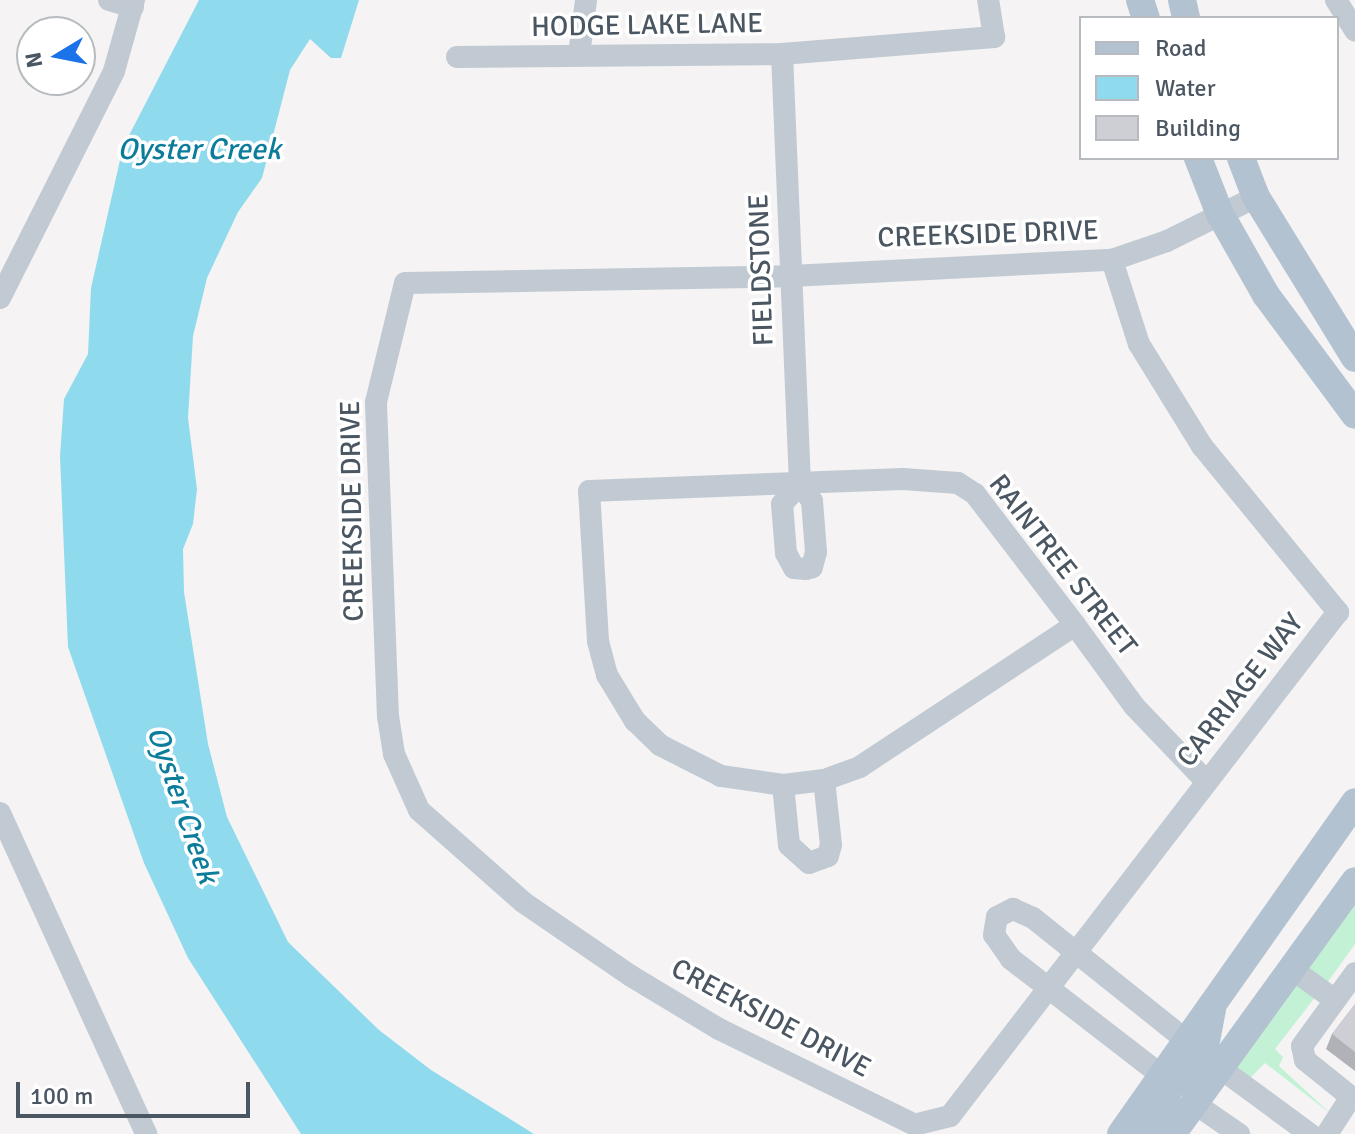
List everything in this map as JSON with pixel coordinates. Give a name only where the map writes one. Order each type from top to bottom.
[{"type":"main road","points":[[1199,160],[1220,214],[1266,295],[1355,415]]},
{"type":"main road","points":[[1242,160],[1256,197],[1355,358]]},
{"type":"main road","points":[[1121,1134],[1214,1000],[1352,812]]},
{"type":"main road","points":[[1172,1134],[1355,881]]},
{"type":"main road","points":[[1194,1103],[1214,1000]]},
{"type":"main road","points":[[1150,1134],[1167,1103],[1186,1040]]},
{"type":"street","points":[[0,298],[114,71],[134,3],[109,0]]},
{"type":"street","points":[[579,55],[586,0]]},
{"type":"street","points":[[1336,0],[1355,30]]},
{"type":"street","name":"HODGE LAKE LANE","points":[[457,57],[782,54],[994,37],[988,2]]},
{"type":"street","name":"FIELDSTONE","points":[[782,54],[800,484]]},
{"type":"street","name":"CREEKSIDE DRIVE","points":[[1050,990],[950,1116],[915,1125],[719,1029],[631,976],[523,902],[446,839],[419,810],[405,786],[388,717],[376,402],[405,283],[791,276],[1112,260],[1256,197]]},
{"type":"street","name":"CARRIAGE WAY","points":[[1050,990],[1338,612],[1202,446],[1139,344],[1112,260]]},
{"type":"street","name":"RAINTREE STREET","points":[[783,785],[736,779],[692,766],[635,721],[607,675],[598,641],[589,491],[903,479],[958,483],[975,494],[1134,706],[1207,782]]},
{"type":"street","points":[[824,780],[831,845],[820,862],[798,858],[789,845],[783,785],[824,780],[895,749],[1075,625]]},
{"type":"street","points":[[0,813],[146,1134]]},
{"type":"street","points":[[1161,1075],[1050,990],[998,944],[997,917],[1013,909],[1022,912],[1078,952],[1186,1040]]},
{"type":"street","points":[[1292,969],[1335,1000]]},
{"type":"street","points":[[1327,1134],[1351,1097],[1305,1060],[1302,1046],[1355,973]]},
{"type":"street","points":[[1220,1068],[1310,1134]]},
{"type":"street","points":[[1194,1103],[1239,1134]]},
{"type":"green space","points":[[1355,900],[1355,944],[1327,983],[1307,969]]},
{"type":"green space","points":[[1292,977],[1316,996],[1275,1049],[1283,1057],[1279,1066],[1331,1114],[1265,1063],[1248,1080],[1231,1066]]},
{"type":"water","name":"Oyster Creek","points":[[199,0],[359,0],[341,58],[331,58],[310,39],[290,70],[262,178],[238,212],[207,278],[193,336],[188,418],[197,489],[193,524],[183,549],[184,592],[208,744],[227,817],[288,942],[379,1030],[431,1070],[534,1134],[301,1134],[188,958],[144,863],[68,647],[60,456],[64,399],[88,354],[91,288],[123,147]]},
{"type":"building","points":[[1355,1004],[1355,1052],[1332,1034]]}]
